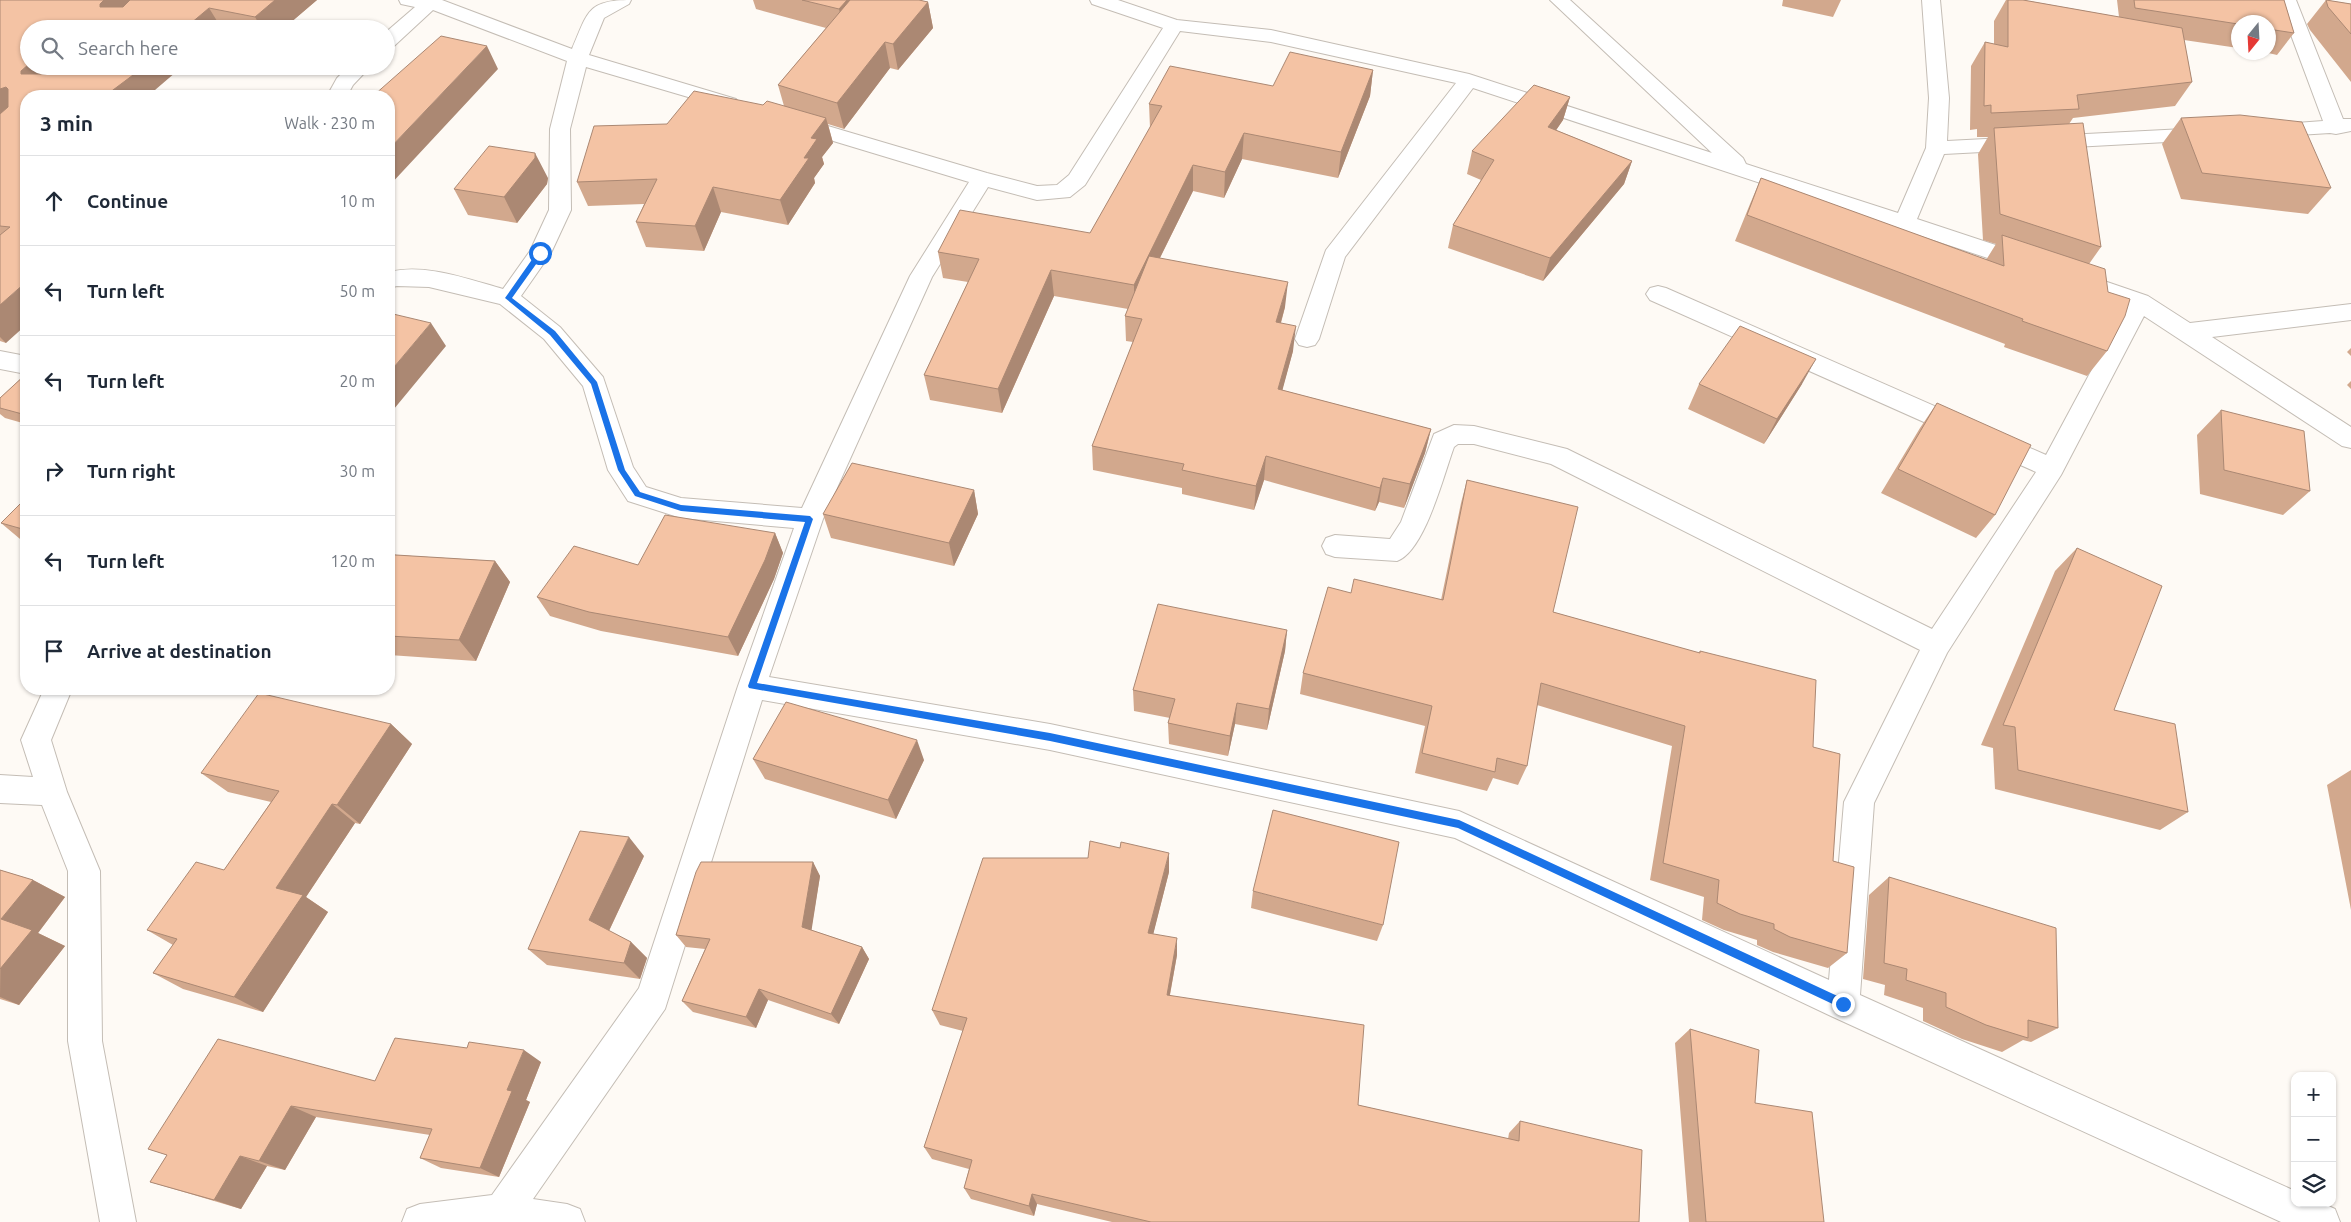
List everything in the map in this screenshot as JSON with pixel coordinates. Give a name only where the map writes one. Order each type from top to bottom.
[{"type":"street","points":[[408,0],[431,2],[578,58],[750,109]]},
{"type":"street","points":[[508,298],[540,253],[560,210],[560,130],[578,58],[596,16],[622,0]]},
{"type":"street","points":[[1099,0],[1174,25],[1271,36],[1469,80],[1905,222],[2140,302],[2351,439]]},
{"type":"street","points":[[1559,0],[1743,169]]},
{"type":"street","points":[[1905,222],[1936,148],[1939,98],[1931,0]]},
{"type":"street","points":[[395,35],[431,2]]},
{"type":"street","points":[[1936,148],[2343,127],[2283,7]]},
{"type":"street","points":[[778,117],[1037,194],[1062,192],[1077,180],[1174,25]]},
{"type":"street","points":[[339,90],[351,75]]},
{"type":"street","points":[[1307,339],[1334,255],[1469,80]]},
{"type":"street","points":[[502,1212],[653,997],[752,686],[810,519],[921,276],[982,179]]},
{"type":"street","points":[[395,278],[428,279],[457,284],[508,298],[552,333],[594,383],[621,470],[637,494],[681,508],[810,519]]},
{"type":"street","points":[[1658,294],[2052,468]]},
{"type":"street","points":[[1843,1004],[1859,802],[1937,644],[2052,468],[2140,302]]},
{"type":"street","points":[[2187,332],[2351,312]]},
{"type":"street","points":[[0,360],[20,363]]},
{"type":"street","points":[[1335,546],[1397,550],[1413,526],[1443,441],[1454,434],[1474,435],[1558,456],[1937,644]]},
{"type":"street","points":[[752,686],[1050,737],[1459,824],[1843,1004],[2322,1222]]},
{"type":"street","points":[[55,695],[36,740],[52,792],[84,872],[84,1041],[118,1222]]},
{"type":"street","points":[[0,789],[52,792]]},
{"type":"street","points":[[420,1222],[502,1212],[567,1222]]},
{"type":"building","points":[[0,0],[104,0],[100,7],[123,7],[130,0],[275,0],[255,17],[209,8],[195,20],[20,20],[20,75],[133,75],[113,90],[20,90],[20,287],[0,305],[0,235],[10,227],[0,226],[0,114],[8,107],[8,89],[6,87],[0,89]]},
{"type":"building","points":[[802,0],[847,0],[839,9]]},
{"type":"building","points":[[850,0],[919,0],[928,2],[893,44],[885,42],[837,103],[778,85]]},
{"type":"building","points":[[2008,0],[2023,0],[2182,28],[2192,82],[2077,95],[2079,109],[1991,113],[1991,105],[1984,106],[1985,42],[2008,47]]},
{"type":"building","points":[[2134,0],[2284,0],[2294,33],[2276,30],[2276,15],[2231,15],[2231,23],[2135,8]]},
{"type":"building","points":[[2326,0],[2351,4],[2351,34],[2328,7]]},
{"type":"building","points":[[441,36],[487,46],[395,143],[395,90],[380,90]]},
{"type":"building","points":[[1290,52],[1373,70],[1341,152],[1244,133],[1225,172],[1193,165],[1134,285],[1051,270],[998,389],[924,375],[979,259],[938,252],[960,210],[1090,233],[1162,106],[1149,104],[1170,66],[1273,86]]},
{"type":"building","points":[[1534,85],[1570,97],[1548,127],[1632,161],[1550,258],[1453,225],[1494,160],[1472,151]]},
{"type":"building","points":[[694,91],[763,105],[767,101],[826,118],[811,138],[817,139],[804,158],[809,158],[780,200],[713,187],[695,226],[636,222],[657,179],[577,182],[594,126],[667,124]]},
{"type":"building","points":[[2240,115],[2302,122],[2331,188],[2202,173],[2181,118]]},
{"type":"building","points":[[2083,123],[2101,247],[2000,214],[1994,128]]},
{"type":"building","points":[[489,146],[535,153],[535,158],[504,197],[454,189]]},
{"type":"building","points":[[1761,178],[2004,266],[2002,235],[2105,269],[2108,292],[2130,299],[2125,316],[2107,351],[2022,321],[2023,319],[1747,215]]},
{"type":"building","points":[[1149,256],[1288,282],[1276,322],[1296,326],[1278,389],[1431,429],[1410,484],[1383,478],[1380,488],[1266,456],[1256,486],[1182,470],[1184,464],[1092,446],[1142,319],[1125,316]]},
{"type":"building","points":[[395,314],[431,323],[395,366]]},
{"type":"building","points":[[1740,326],[1816,359],[1777,419],[1699,384]]},
{"type":"building","points":[[20,380],[20,413],[0,408],[0,398]]},
{"type":"building","points":[[1937,403],[2031,445],[1995,515],[1898,469]]},
{"type":"building","points":[[2221,410],[2304,431],[2310,491],[2224,470]]},
{"type":"building","points":[[852,463],[974,490],[949,543],[823,514]]},
{"type":"building","points":[[1467,480],[1578,507],[1553,612],[1700,653],[1700,651],[1816,680],[1813,747],[1840,754],[1833,861],[1854,867],[1847,953],[1790,937],[1774,929],[1774,924],[1740,914],[1717,903],[1719,880],[1663,863],[1685,726],[1541,683],[1527,766],[1497,758],[1495,772],[1422,753],[1432,706],[1303,673],[1328,587],[1351,593],[1354,579],[1443,600]]},
{"type":"building","points":[[20,504],[20,528],[1,523]]},
{"type":"building","points":[[665,515],[775,533],[765,560],[728,637],[589,612],[537,597],[574,546],[638,565]]},
{"type":"building","points":[[2077,548],[2162,586],[2114,710],[2175,724],[2188,812],[2018,770],[2015,727],[2003,725]]},
{"type":"building","points":[[395,555],[495,561],[459,640],[395,636]]},
{"type":"building","points":[[1158,604],[1287,630],[1269,709],[1237,703],[1230,736],[1168,723],[1175,699],[1133,690]]},
{"type":"building","points":[[258,695],[268,695],[391,724],[337,805],[332,804],[276,888],[303,895],[234,997],[153,973],[177,939],[147,930],[196,862],[224,870],[279,791],[201,773]]},
{"type":"building","points":[[786,702],[917,740],[888,800],[753,759]]},
{"type":"building","points":[[1273,810],[1399,842],[1383,925],[1253,891]]},
{"type":"building","points":[[580,831],[629,837],[589,920],[631,942],[624,963],[528,949]]},
{"type":"building","points":[[1090,841],[1120,848],[1121,842],[1169,853],[1148,933],[1177,938],[1167,995],[1364,1025],[1358,1105],[1519,1141],[1520,1121],[1642,1150],[1639,1222],[1151,1222],[1032,1194],[1029,1206],[964,1188],[972,1160],[924,1147],[967,1018],[932,1010],[983,858],[1088,858]]},
{"type":"building","points":[[701,862],[813,862],[802,927],[862,947],[831,1014],[759,989],[746,1017],[682,1001],[710,939],[676,935]]},
{"type":"building","points":[[0,870],[33,880],[1,919],[32,930],[0,969]]},
{"type":"building","points":[[1889,877],[2056,928],[2058,1028],[2028,1020],[2028,1038],[1986,1025],[1946,1007],[1946,993],[1906,980],[1907,969],[1884,963]]},
{"type":"building","points":[[1690,1029],[1759,1050],[1755,1103],[1812,1112],[1824,1222],[1706,1222]]},
{"type":"building","points":[[395,1038],[467,1048],[469,1042],[524,1050],[507,1090],[512,1091],[480,1168],[420,1158],[432,1129],[291,1106],[259,1161],[240,1156],[214,1200],[150,1182],[167,1155],[148,1149],[218,1039],[375,1081]]},
{"type":"route","points":[[540,253],[508,298],[552,333],[594,383],[621,470],[637,494],[681,508],[810,519],[752,686],[1050,737],[1459,824],[1843,1004]]}]
